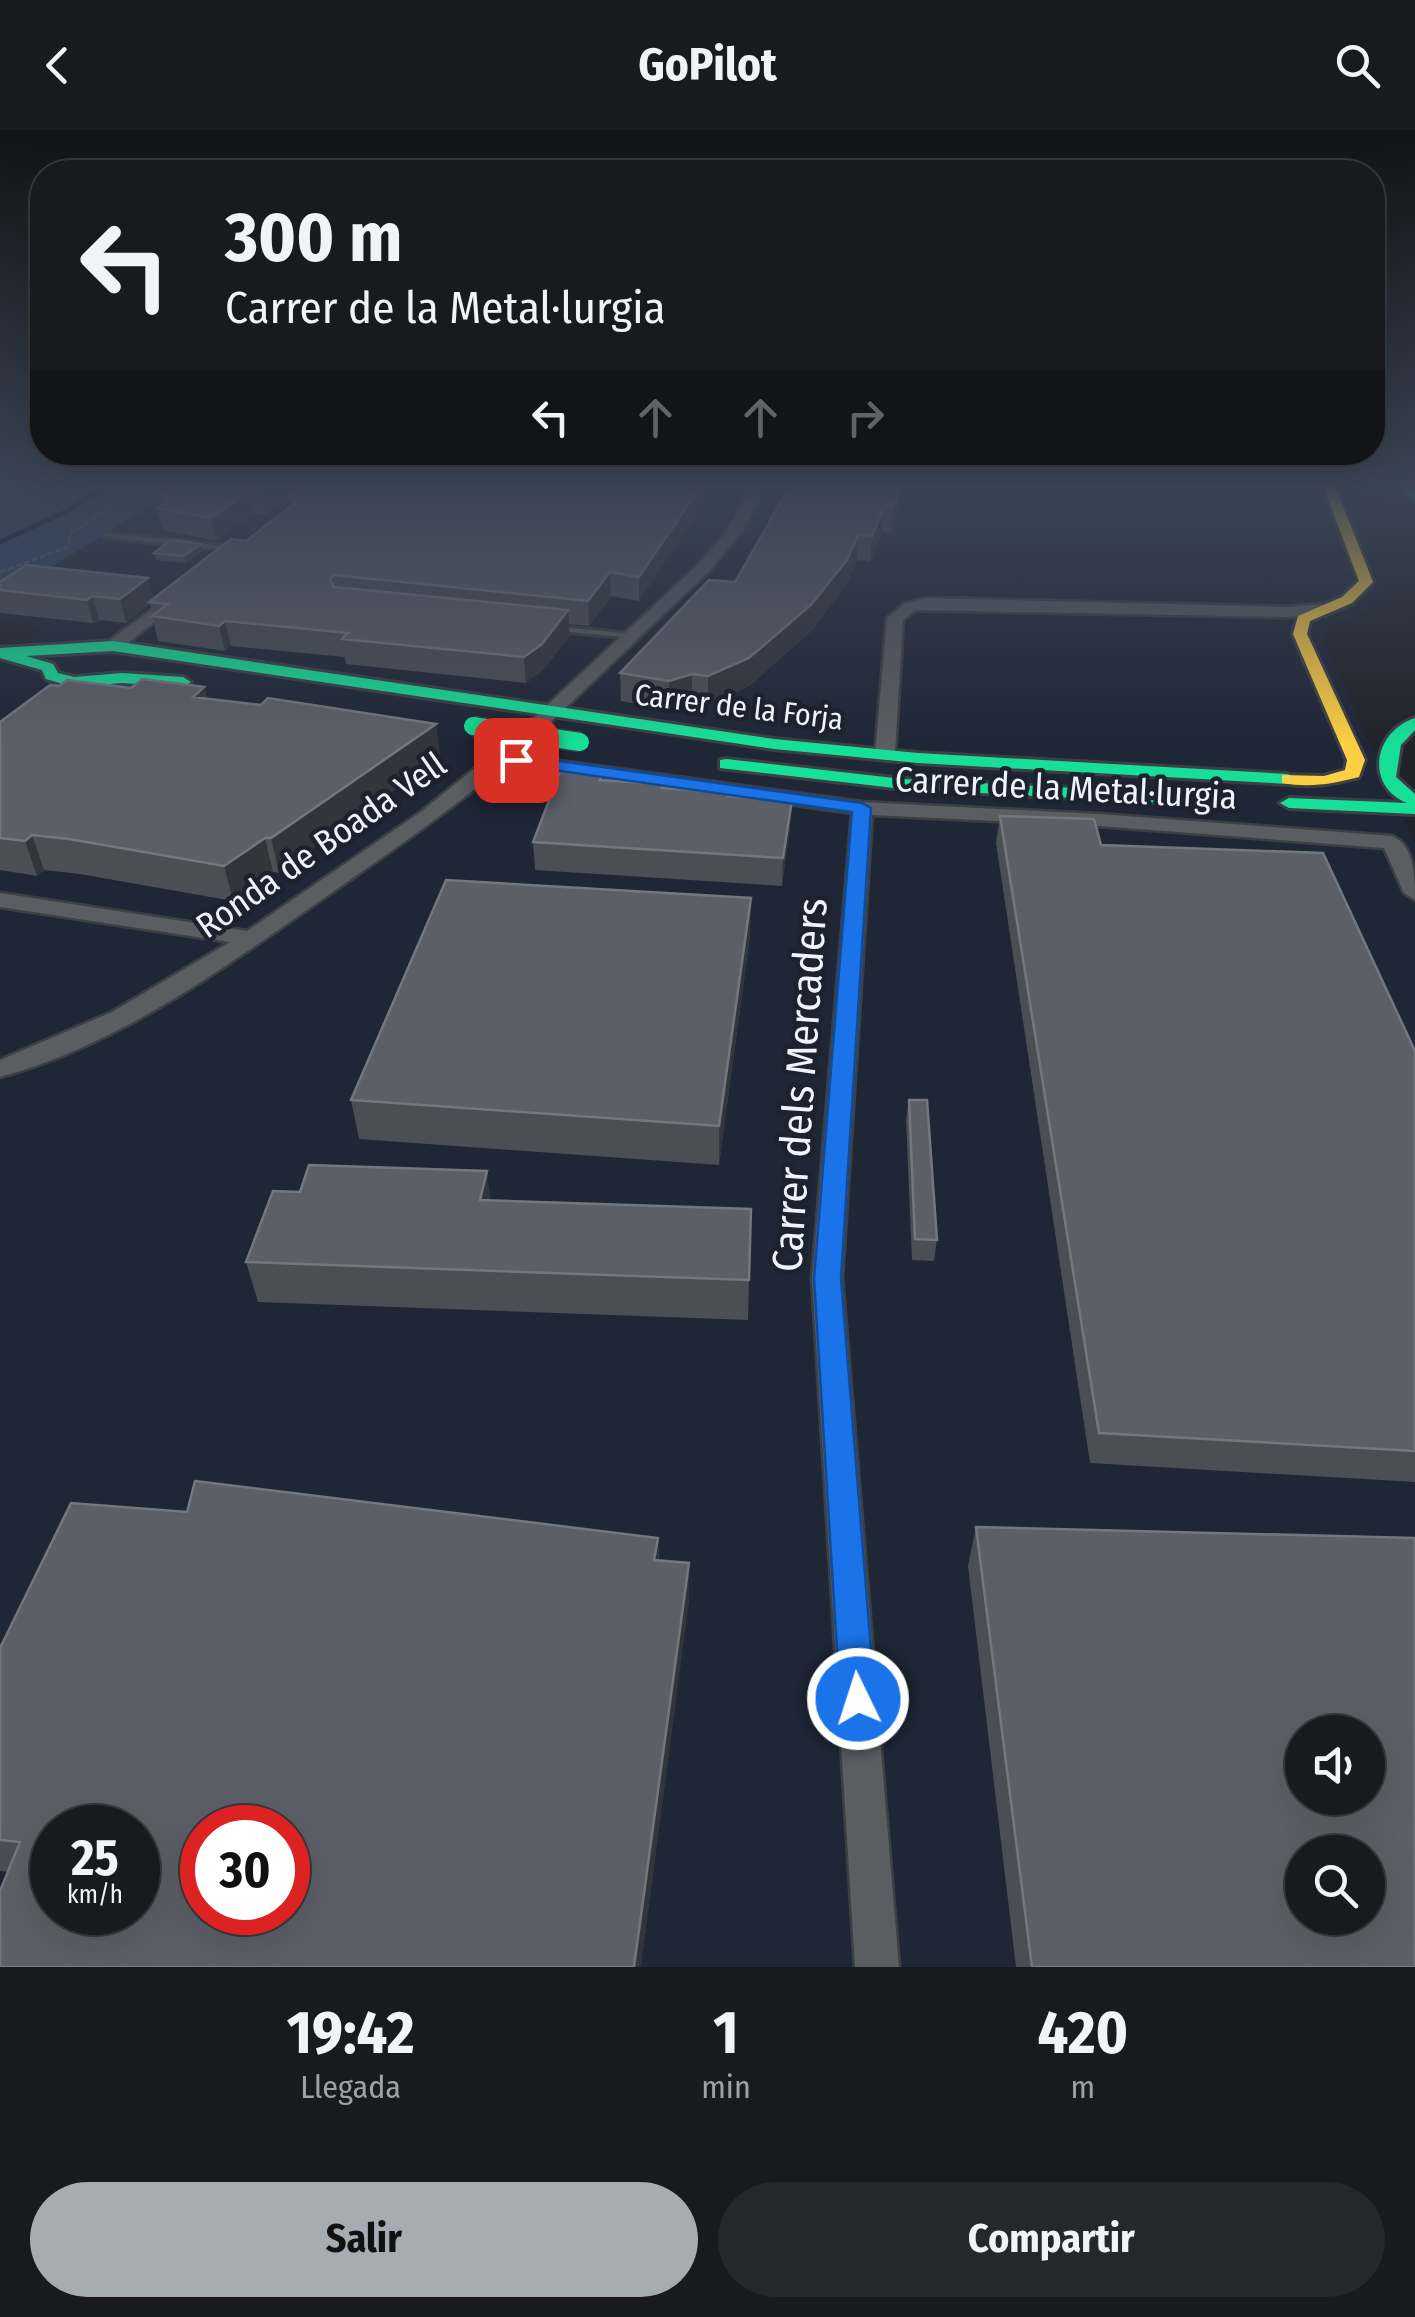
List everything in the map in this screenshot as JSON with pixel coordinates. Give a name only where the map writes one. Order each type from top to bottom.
[{"type":"street","name":"Ronda de Boada Vell","points":[[0,1069],[118,1021],[251,938],[445,803],[552,713],[695,572]]},
{"type":"street","points":[[885,754],[895,618],[910,606],[926,603],[1288,612],[1344,602],[1362,592],[1366,582],[1362,572]]},
{"type":"street","points":[[92,680],[126,670],[126,652],[194,584]]},
{"type":"street","points":[[1321,609],[1303,619],[1300,634],[1356,760],[1352,772],[1338,787]]},
{"type":"street","points":[[48,682],[54,659],[77,649]]},
{"type":"street","name":"Carrer de la Forja","points":[[0,654],[77,649],[126,652],[774,744],[1338,787]]},
{"type":"street","points":[[0,654],[48,682],[190,683],[126,652]]},
{"type":"street","points":[[1411,804],[1387,778],[1395,733],[1415,723]]},
{"type":"street","points":[[463,724],[590,744]]},
{"type":"street","points":[[1392,752],[1415,773]]},
{"type":"street","name":"Carrer de la Metal·lurgia","points":[[500,758],[862,808],[1099,820],[1392,842],[1415,893]]},
{"type":"street","points":[[694,759],[980,790],[1191,799]]},
{"type":"street","points":[[752,767],[1338,787],[1376,786],[1387,778]]},
{"type":"street","points":[[1338,787],[1411,804]]},
{"type":"street","points":[[1263,802],[1411,804]]},
{"type":"street","name":"Carrer dels Mercaders","points":[[862,808],[827,1278],[877,1967]]},
{"type":"street","points":[[0,900],[251,938]]},
{"type":"lane","points":[[532,626],[633,636]]},
{"type":"shaded area","points":[[0,572],[44,572],[0,599]]},
{"type":"shaded area","points":[[44,572],[1379,572],[1387,593],[1369,609],[1328,626],[1322,637],[1415,843],[1415,1967],[0,1967],[0,658],[45,627],[0,620],[0,599]]},
{"type":"building","points":[[16,572],[89,572],[148,578],[120,599],[92,596],[87,600],[0,590],[0,582]]},
{"type":"building","points":[[188,572],[643,572],[639,577],[610,572],[588,601],[334,575],[330,579],[334,587],[568,610],[542,644],[524,657],[342,639],[348,633],[225,621],[219,626],[152,616],[168,604],[149,602]]},
{"type":"building","points":[[741,572],[838,572],[811,605],[749,658],[708,676],[692,674],[669,681],[620,673],[709,580],[735,582]]},
{"type":"building","points":[[142,679],[204,687],[193,697],[261,705],[268,698],[436,724],[224,866],[69,839],[32,835],[25,841],[0,838],[0,722],[50,685],[59,686],[67,680],[131,688]]},
{"type":"building","points":[[560,772],[602,774],[600,780],[663,784],[662,788],[729,792],[728,796],[792,800],[783,858],[533,842]]},
{"type":"building","points":[[1000,816],[1094,819],[1101,845],[1323,853],[1415,1051],[1415,1451],[1099,1433]]},
{"type":"building","points":[[446,880],[751,898],[719,1126],[351,1100]]},
{"type":"building","points":[[909,1100],[927,1100],[937,1240],[915,1239]]},
{"type":"building","points":[[309,1165],[487,1171],[480,1200],[751,1209],[749,1280],[246,1262],[273,1191],[300,1192]]},
{"type":"building","points":[[195,1481],[658,1538],[654,1560],[689,1563],[634,1967],[0,1967],[0,1891],[20,1842],[0,1840],[0,1648],[71,1503],[187,1512]]},
{"type":"building","points":[[976,1527],[1415,1538],[1415,1967],[1032,1967]]},
{"type":"traffic: fast","points":[[0,653],[113,646],[774,744],[918,758],[1288,779]]},
{"type":"traffic: fast","points":[[12,657],[48,667],[52,676],[74,682],[122,678],[183,682]]},
{"type":"traffic: fast","points":[[1415,723],[1392,745],[1387,778],[1403,795],[1415,800]]},
{"type":"traffic: fast","points":[[473,726],[580,742]]},
{"type":"traffic: fast","points":[[726,764],[903,784],[1169,798]]},
{"type":"traffic: fast","points":[[1289,803],[1415,809]]},
{"type":"traffic: slow","points":[[1288,779],[1325,781],[1353,773],[1356,760],[1300,634],[1303,619],[1347,600],[1366,582],[1362,572]]},
{"type":"route","points":[[516,760],[862,808],[827,1278],[858,1699]]}]
